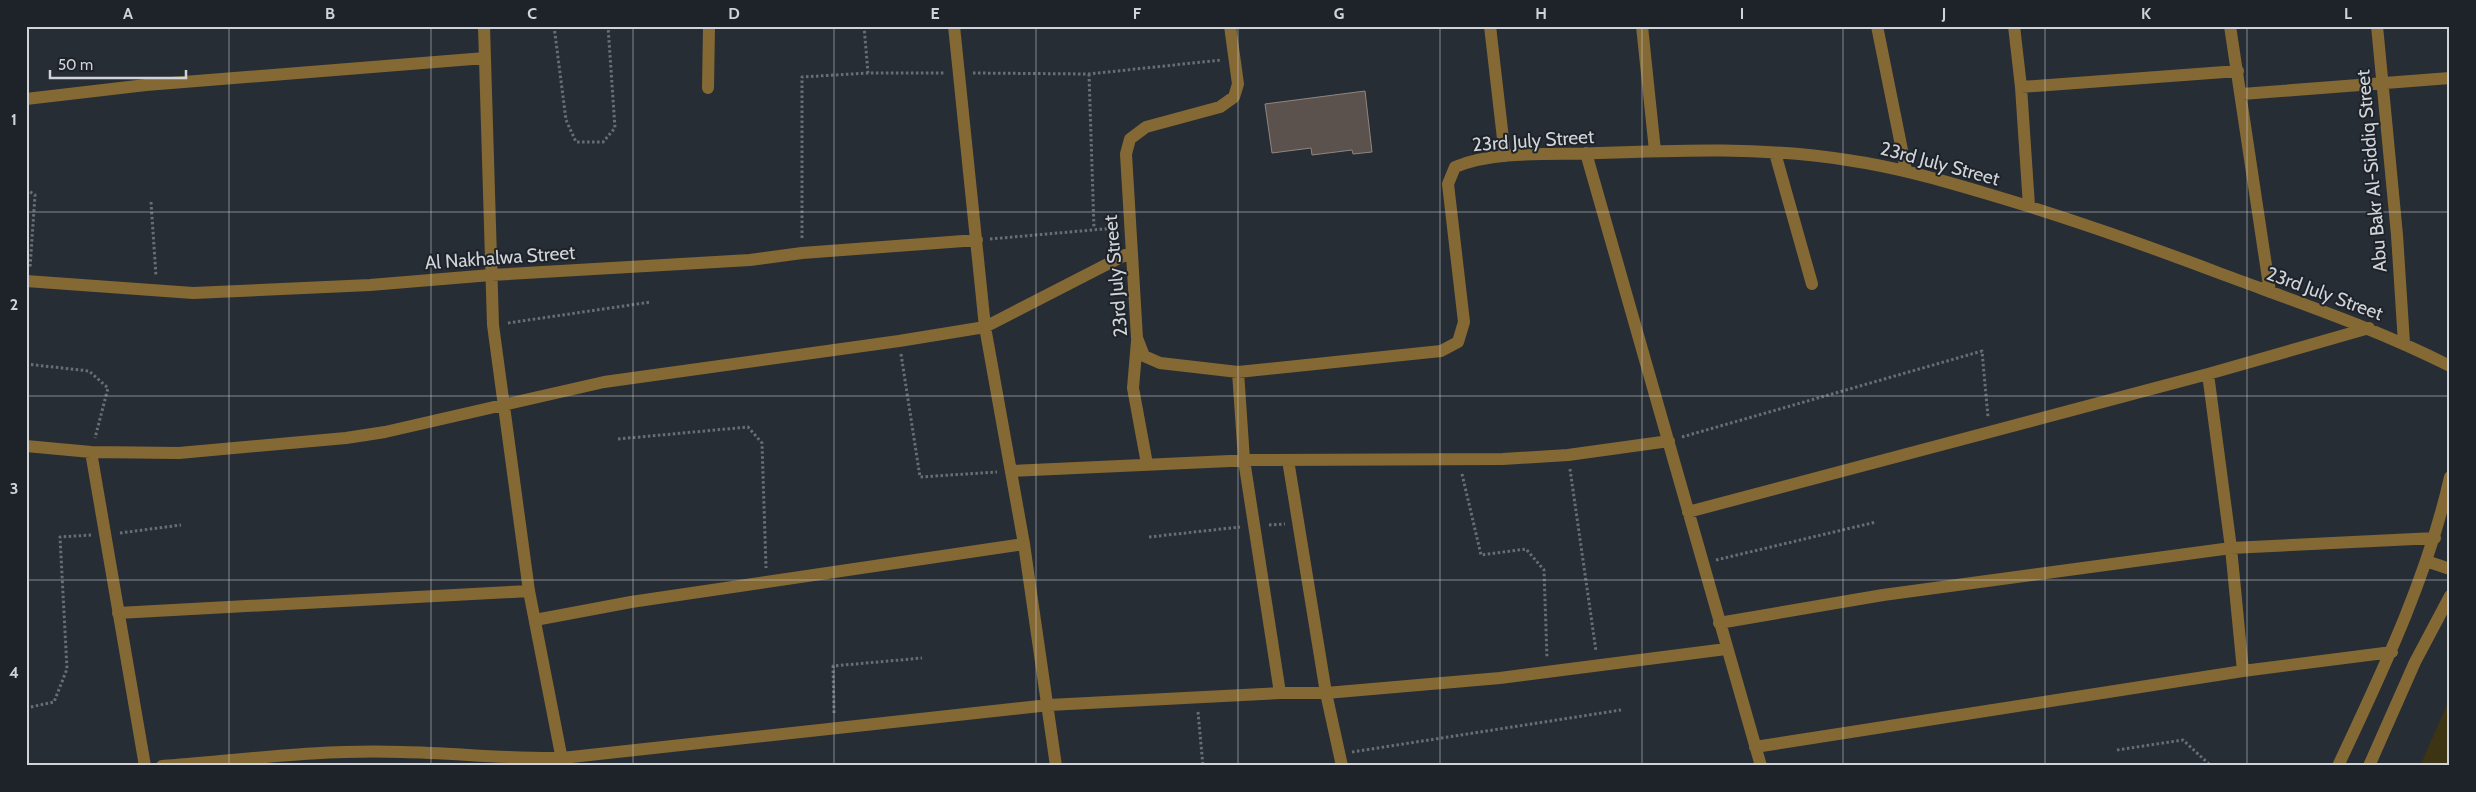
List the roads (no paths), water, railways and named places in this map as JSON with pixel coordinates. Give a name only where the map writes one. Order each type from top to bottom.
[{"type":"street","points":[[484,26],[493,325],[529,591],[563,762]]},
{"type":"street","points":[[708,88],[709,26]]},
{"type":"street","points":[[954,26],[985,327],[1024,544],[1049,705],[1056,766]]},
{"type":"street","name":"23rd July Street","points":[[1230,26],[1238,84],[1234,98],[1220,106],[1146,127],[1130,139],[1126,154],[1137,338],[1144,356],[1160,363],[1238,372],[1441,351],[1458,342],[1464,322],[1448,184],[1455,167],[1474,160],[1505,156],[1655,151],[1775,153],[1844,159],[1906,170],[2028,206],[2131,240],[2369,328],[2450,366]]},
{"type":"street","points":[[1490,26],[1505,156]]},
{"type":"street","points":[[1642,26],[1655,151]]},
{"type":"street","points":[[1877,26],[1906,170]]},
{"type":"street","points":[[2014,26],[2021,87],[2028,206]]},
{"type":"street","points":[[2230,26],[2242,94],[2270,292]]},
{"type":"street","name":"Abu Bakr Al-Siddiq Street","points":[[2377,26],[2397,235],[2404,343]]},
{"type":"street","points":[[26,99],[146,85],[485,58]]},
{"type":"street","points":[[2021,87],[2238,71]]},
{"type":"street","points":[[2242,94],[2450,78]]},
{"type":"street","points":[[1775,153],[1812,284]]},
{"type":"street","points":[[1586,154],[1760,766]]},
{"type":"street","name":"Al Nakhalwa Street","points":[[28,281],[193,293],[350,286],[491,275],[750,260],[802,253],[976,240]]},
{"type":"street","points":[[26,446],[91,452],[179,453],[346,438],[385,432],[563,390],[648,375],[900,341],[985,327],[1131,252]]},
{"type":"street","points":[[1688,512],[2208,374],[2369,328]]},
{"type":"street","points":[[1137,338],[1132,388],[1147,464]]},
{"type":"street","points":[[1238,372],[1244,460],[1280,693]]},
{"type":"street","points":[[2208,374],[2231,548],[2243,671]]},
{"type":"street","points":[[1012,471],[1244,460],[1459,461],[1568,455],[1669,441]]},
{"type":"street","points":[[91,452],[145,766]]},
{"type":"street","points":[[1288,460],[1326,693],[1340,760]]},
{"type":"street","points":[[2338,766],[2392,652],[2435,538],[2450,477]]},
{"type":"street","points":[[1719,623],[1884,595],[2231,548],[2435,538]]},
{"type":"street","points":[[535,620],[631,602],[766,584],[1024,544]]},
{"type":"street","points":[[2426,561],[2450,569]]},
{"type":"street","points":[[118,613],[529,591]]},
{"type":"street","points":[[2368,766],[2415,662],[2450,596]]},
{"type":"street","points":[[162,766],[340,752],[402,752],[563,762],[1049,705],[1280,693],[1326,693],[1548,672],[1726,649]]},
{"type":"street","points":[[1755,747],[2243,671],[2392,652]]},
{"type":"street","points":[[340,752],[340,766]]}]
